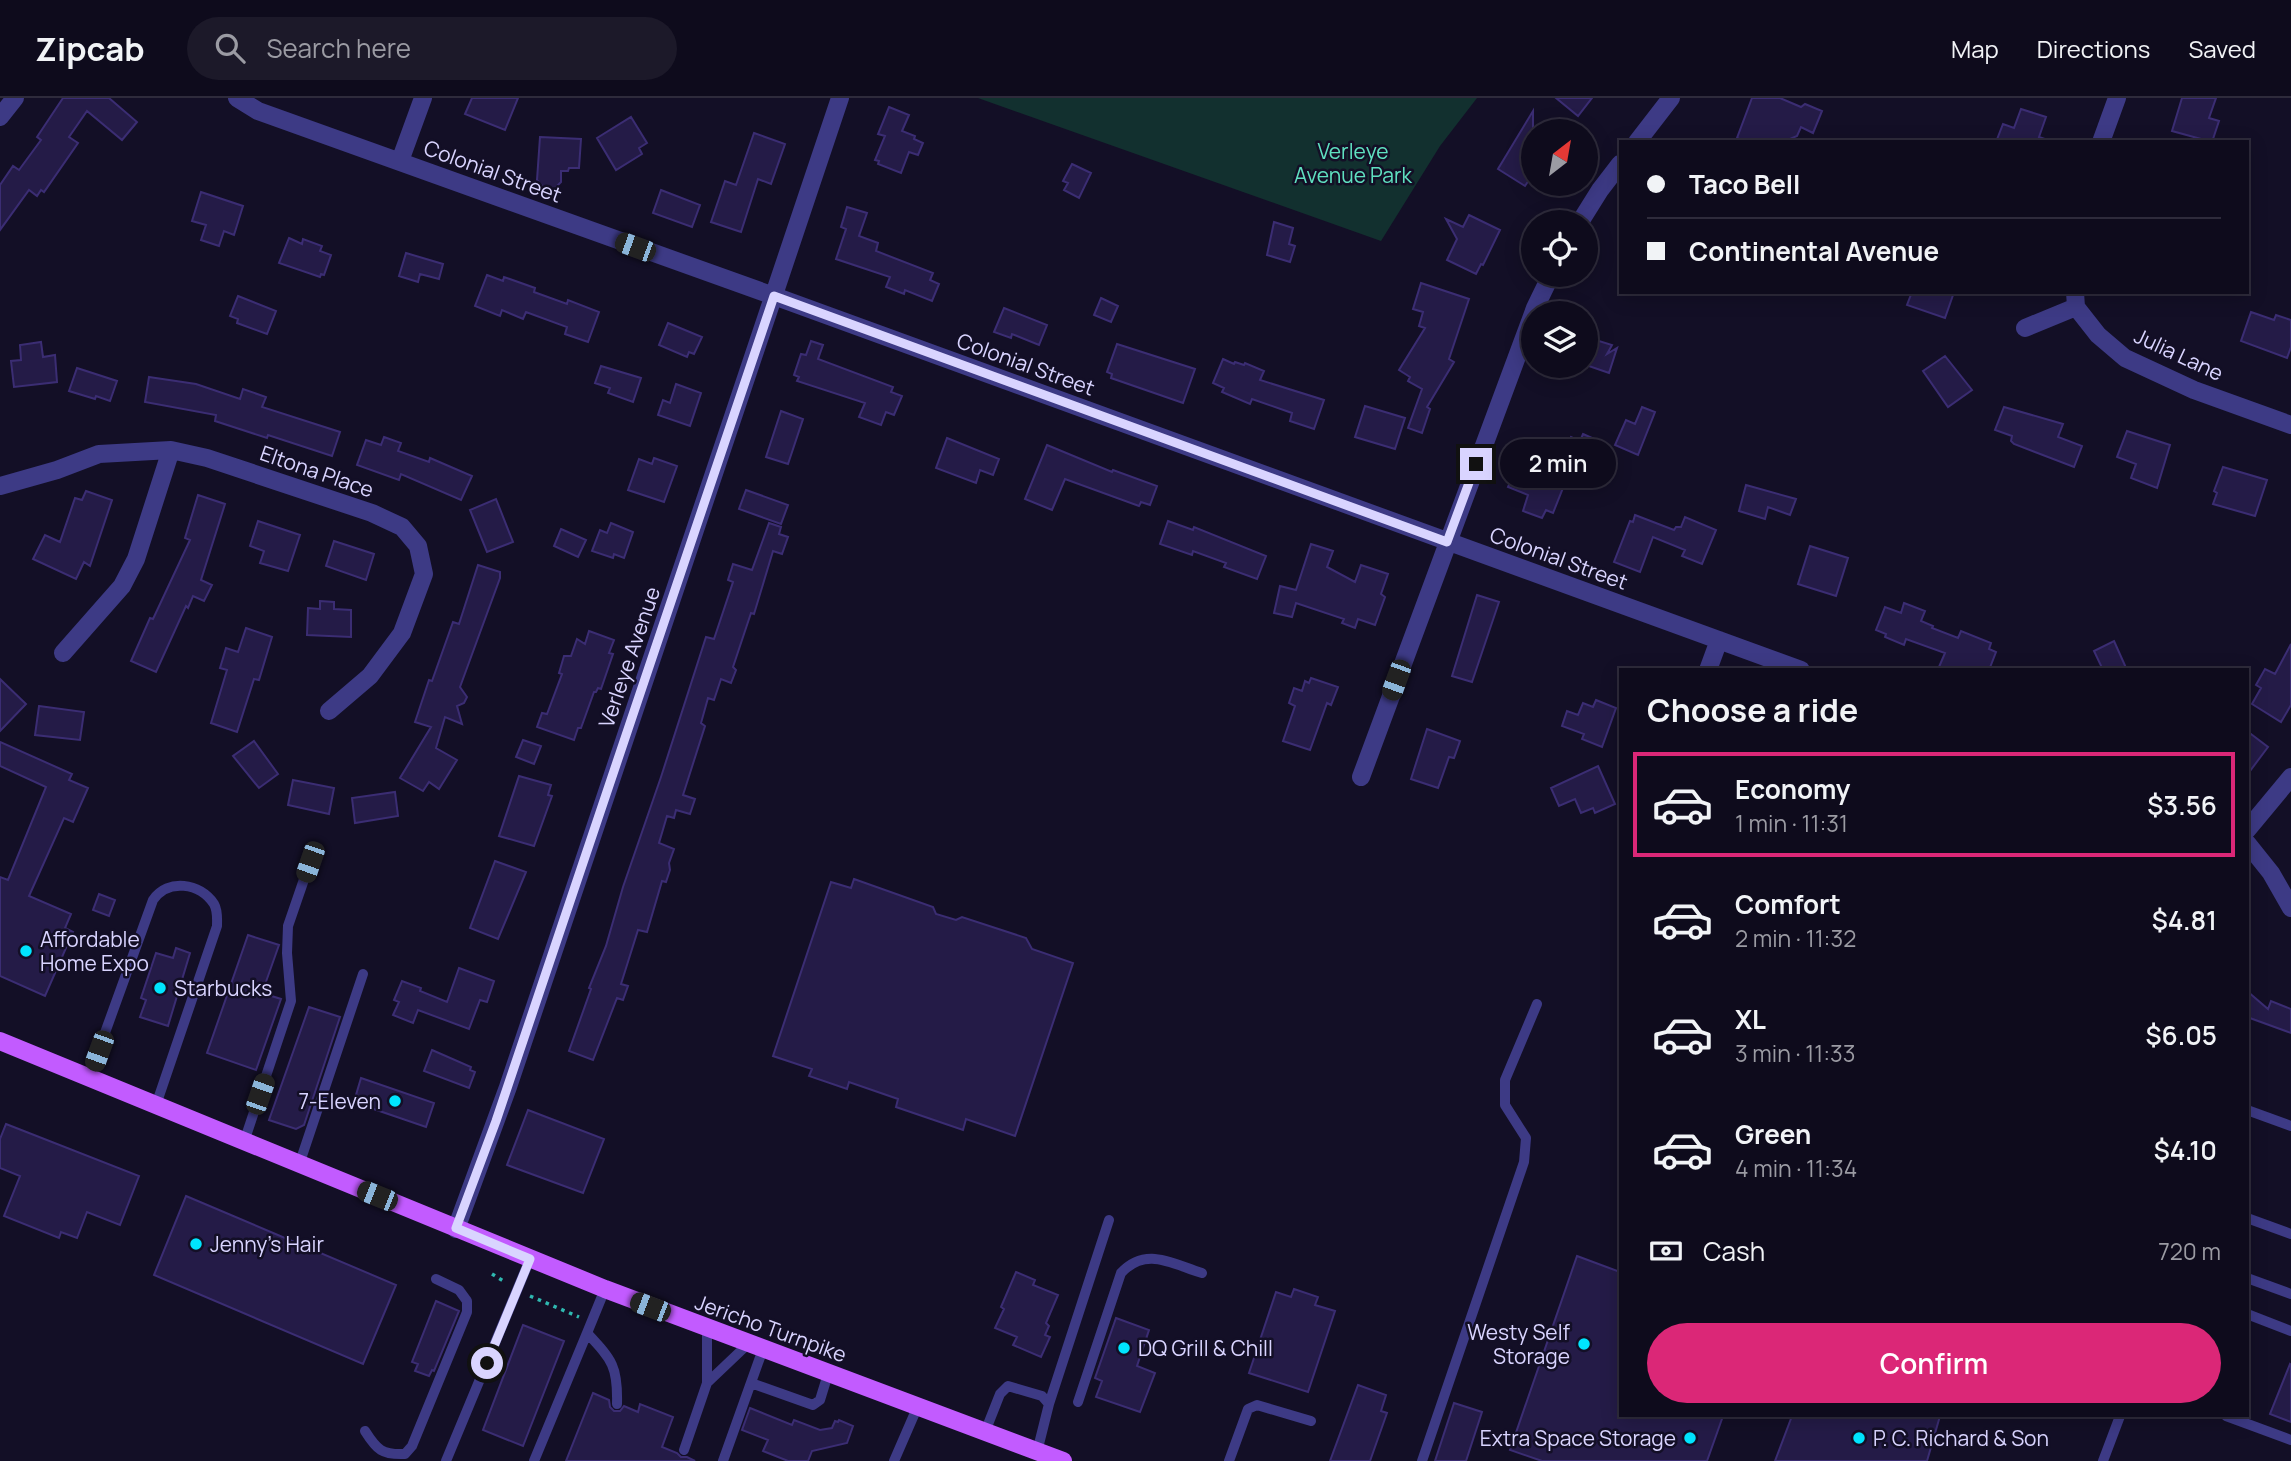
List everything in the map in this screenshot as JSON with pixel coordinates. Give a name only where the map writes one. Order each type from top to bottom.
[{"type":"main road","name":"Jericho Turnpike","points":[[0,1041],[605,1289],[1063,1461]]},
{"type":"street","points":[[0,117],[15,98]]},
{"type":"street","name":"Colonial Street","points":[[237,98],[258,111],[1795,668]]},
{"type":"street","points":[[400,161],[423,98]]},
{"type":"street","name":"Verleye Avenue","points":[[456,1228],[512,1074],[840,98]]},
{"type":"street","points":[[1639,140],[1671,98]]},
{"type":"street","points":[[2102,140],[2117,98]]},
{"type":"street","points":[[1588,210],[1619,165]]},
{"type":"street","points":[[1361,777],[1447,542],[1545,287]]},
{"type":"street","points":[[2025,328],[2076,300]]},
{"type":"street","name":"Julia Lane","points":[[2076,300],[2098,335],[2125,358],[2194,390],[2291,425]]},
{"type":"street","points":[[63,653],[122,586],[136,559],[171,450]]},
{"type":"street","name":"Eltona Place","points":[[0,486],[57,470],[99,454],[171,450],[207,458],[372,513],[402,527],[418,546],[424,573],[402,633],[370,676],[329,711]]},
{"type":"street","points":[[1709,668],[1718,640]]},
{"type":"street","points":[[2249,829],[2291,777]]},
{"type":"street","points":[[2249,846],[2271,873],[2291,908]]},
{"type":"lane","points":[[244,1142],[291,1001],[288,926],[310,862]]},
{"type":"lane","points":[[89,1077],[153,900],[159,891],[171,885],[187,886],[206,895],[215,906],[216,926],[156,1105]]},
{"type":"lane","points":[[299,1164],[363,974]]},
{"type":"lane","points":[[1422,1461],[1524,1162],[1526,1138],[1505,1105],[1505,1080],[1537,1004]]},
{"type":"lane","points":[[2249,1111],[2291,1126]]},
{"type":"lane","points":[[2249,1219],[2291,1234]]},
{"type":"lane","points":[[1037,1451],[1049,1404],[1109,1220]]},
{"type":"lane","points":[[1078,1402],[1121,1273],[1138,1259],[1151,1257],[1202,1273]]},
{"type":"lane","points":[[446,1461],[530,1259]]},
{"type":"lane","points":[[365,1431],[376,1448],[390,1455],[405,1454],[412,1446],[467,1311],[467,1301],[459,1290],[436,1279]]},
{"type":"lane","points":[[2249,1279],[2291,1294]]},
{"type":"lane","points":[[534,1461],[605,1289]]},
{"type":"lane","points":[[2249,1315],[2291,1331]]},
{"type":"lane","points":[[684,1450],[707,1383],[707,1329]]},
{"type":"lane","points":[[587,1333],[610,1357],[618,1381],[617,1404]]},
{"type":"lane","points":[[707,1383],[755,1346]]},
{"type":"lane","points":[[723,1461],[751,1383],[755,1346]]},
{"type":"lane","points":[[751,1383],[813,1405],[820,1400],[828,1374]]},
{"type":"lane","points":[[985,1432],[1000,1394],[1008,1386],[1042,1396],[1049,1404]]},
{"type":"lane","points":[[1229,1461],[1248,1409],[1257,1405],[1311,1421]]},
{"type":"lane","points":[[894,1461],[917,1408]]},
{"type":"lane","points":[[2103,1461],[2120,1417]]},
{"type":"lane","points":[[2230,1417],[2291,1440]]},
{"type":"path","points":[[492,1273],[517,1290],[579,1317]]},
{"type":"green space","name":"Verleye Avenue Park","points":[[978,98],[1477,98],[1440,146],[1381,241]]},
{"type":"building","points":[[63,98],[109,98],[137,122],[122,140],[87,111],[69,137],[78,143],[44,192],[41,190],[37,196],[29,190],[0,230],[0,185],[13,166],[19,170],[41,140],[37,137]]},
{"type":"building","points":[[472,98],[518,98],[505,130],[465,114]]},
{"type":"building","points":[[1556,98],[1592,98],[1578,116]]},
{"type":"building","points":[[1752,98],[1780,98],[1801,107],[1805,104],[1822,111],[1813,133],[1801,127],[1797,136],[1788,140],[1737,138]]},
{"type":"building","points":[[2182,98],[2216,98],[2209,118],[2219,121],[2213,140],[2172,131]]},
{"type":"building","points":[[889,107],[909,115],[902,131],[915,136],[914,139],[923,143],[918,155],[909,152],[901,173],[878,164],[879,161],[875,160],[885,136],[878,134]]},
{"type":"building","points":[[2021,109],[2046,117],[2039,137],[2048,140],[1997,140],[2003,124],[2014,128]]},
{"type":"building","points":[[631,117],[647,143],[639,148],[642,154],[616,170],[597,138]]},
{"type":"building","points":[[1521,131],[1521,183],[1498,169]]},
{"type":"building","points":[[754,133],[785,144],[771,184],[758,179],[741,232],[711,222],[725,181],[736,185]]},
{"type":"building","points":[[540,137],[581,139],[579,168],[561,171],[561,182],[554,189],[544,188],[537,180]]},
{"type":"building","points":[[1072,164],[1091,173],[1079,198],[1064,190],[1068,183],[1063,181]]},
{"type":"building","points":[[661,190],[700,205],[692,227],[653,213]]},
{"type":"building","points":[[201,192],[243,206],[234,235],[224,231],[219,246],[201,240],[206,225],[192,221]]},
{"type":"building","points":[[847,207],[867,213],[859,236],[878,243],[876,251],[933,273],[930,280],[939,284],[932,301],[905,290],[904,294],[886,287],[890,277],[836,259],[846,229],[841,227]]},
{"type":"building","points":[[1469,215],[1500,230],[1476,274],[1447,260],[1457,239],[1446,219],[1463,227]]},
{"type":"building","points":[[1274,222],[1293,228],[1289,244],[1295,246],[1290,262],[1267,255]]},
{"type":"building","points":[[289,238],[302,244],[303,239],[322,246],[320,251],[331,255],[324,275],[321,274],[320,277],[279,263]]},
{"type":"building","points":[[406,253],[443,264],[439,279],[420,274],[418,282],[399,276]]},
{"type":"building","points":[[487,275],[503,281],[504,277],[535,288],[534,292],[567,304],[568,300],[599,312],[588,342],[565,334],[567,327],[526,312],[523,319],[502,310],[500,316],[475,306]]},
{"type":"building","points":[[1421,283],[1469,299],[1449,359],[1454,362],[1427,407],[1430,409],[1422,433],[1408,428],[1422,389],[1408,381],[1410,377],[1399,370],[1425,328],[1419,326],[1423,312],[1413,309]]},
{"type":"building","points":[[1911,294],[1953,295],[1945,318],[1907,305]]},
{"type":"building","points":[[238,296],[276,311],[267,334],[237,323],[238,319],[230,316]]},
{"type":"building","points":[[1101,298],[1118,306],[1111,322],[1094,315]]},
{"type":"building","points":[[1004,308],[1047,325],[1039,345],[1012,334],[1011,338],[994,332]]},
{"type":"building","points":[[2251,312],[2274,320],[2276,315],[2291,320],[2291,347],[2287,358],[2241,341]]},
{"type":"building","points":[[668,323],[702,337],[694,354],[689,352],[687,357],[659,345]]},
{"type":"building","points":[[811,341],[823,345],[818,359],[893,387],[891,392],[902,396],[894,415],[886,412],[881,425],[859,417],[865,403],[797,381],[799,377],[794,375],[801,354],[806,355]]},
{"type":"building","points":[[1598,341],[1612,345],[1607,354],[1617,348],[1609,373],[1598,369]]},
{"type":"building","points":[[41,342],[43,357],[55,355],[57,382],[14,387],[11,361],[21,360],[20,345]]},
{"type":"building","points":[[1117,344],[1195,369],[1183,403],[1111,378],[1112,374],[1107,372]]},
{"type":"building","points":[[1945,356],[1972,390],[1948,407],[1923,371]]},
{"type":"building","points":[[1223,359],[1234,364],[1245,363],[1264,371],[1260,380],[1324,400],[1314,429],[1290,421],[1292,413],[1252,399],[1250,404],[1222,392],[1224,388],[1213,383]]},
{"type":"building","points":[[601,366],[641,378],[633,402],[608,393],[610,388],[595,383]]},
{"type":"building","points":[[77,368],[117,381],[110,401],[69,391]]},
{"type":"building","points":[[149,377],[196,384],[240,399],[243,389],[266,397],[262,407],[340,432],[332,456],[215,421],[216,415],[145,402]]},
{"type":"building","points":[[676,384],[701,393],[690,426],[658,415],[663,400],[670,403]]},
{"type":"building","points":[[1365,406],[1405,418],[1395,449],[1355,437]]},
{"type":"building","points":[[1642,407],[1655,412],[1638,455],[1615,445],[1626,420],[1635,424]]},
{"type":"building","points":[[2004,407],[2063,424],[2058,437],[2082,446],[2074,467],[2014,444],[2011,441],[2012,436],[1995,430]]},
{"type":"building","points":[[781,411],[803,419],[788,464],[766,457]]},
{"type":"building","points":[[2127,431],[2170,445],[2157,488],[2131,478],[2136,464],[2117,457]]},
{"type":"building","points":[[1583,434],[1599,441],[1585,475],[1571,468],[1553,513],[1546,510],[1542,518],[1523,511],[1528,495],[1508,487],[1519,462],[1550,471],[1562,444],[1567,446],[1571,437],[1580,441]]},
{"type":"building","points":[[384,437],[401,443],[398,451],[429,462],[430,458],[472,476],[461,500],[401,474],[399,480],[357,465],[366,440],[381,445]]},
{"type":"building","points":[[947,438],[999,459],[993,475],[980,470],[976,483],[936,468]]},
{"type":"building","points":[[1047,445],[1112,472],[1113,470],[1157,486],[1150,505],[1141,502],[1139,506],[1065,479],[1052,510],[1025,499]]},
{"type":"building","points":[[654,458],[677,466],[664,502],[628,490],[639,459],[652,464]]},
{"type":"building","points":[[2223,467],[2267,480],[2255,516],[2213,504],[2217,493],[2214,491]]},
{"type":"building","points":[[1746,485],[1796,499],[1790,515],[1768,507],[1765,519],[1739,511]]},
{"type":"building","points":[[746,490],[788,505],[781,524],[739,509]]},
{"type":"building","points":[[86,491],[112,500],[90,566],[84,562],[76,579],[33,559],[45,535],[60,542],[75,498],[82,500]]},
{"type":"building","points":[[198,495],[225,504],[201,580],[212,585],[204,601],[193,596],[188,608],[186,606],[156,672],[131,661],[190,540],[185,538]]},
{"type":"building","points":[[496,499],[513,542],[487,552],[470,510]]},
{"type":"building","points":[[1635,515],[1674,530],[1681,527],[1685,517],[1716,530],[1702,564],[1682,556],[1685,550],[1653,537],[1640,572],[1614,562],[1630,521],[1633,522]]},
{"type":"building","points":[[258,521],[300,535],[288,571],[260,563],[264,551],[250,546]]},
{"type":"building","points":[[1168,521],[1193,530],[1194,527],[1266,556],[1257,579],[1224,567],[1226,563],[1193,551],[1192,555],[1160,544]]},
{"type":"building","points":[[611,523],[633,532],[624,558],[614,554],[613,558],[592,551],[600,530],[607,533]]},
{"type":"building","points":[[769,523],[781,527],[779,534],[788,537],[782,554],[773,551],[754,614],[751,613],[733,667],[736,670],[731,683],[721,679],[714,700],[708,698],[701,723],[705,726],[683,795],[695,799],[690,814],[676,810],[674,818],[667,816],[659,843],[674,849],[669,863],[670,870],[666,882],[662,881],[647,932],[638,930],[621,984],[628,986],[623,1000],[617,998],[593,1060],[569,1051],[591,989],[589,988],[606,946],[706,637],[714,639],[733,582],[728,580],[733,564],[752,570]]},
{"type":"building","points":[[561,529],[586,540],[578,557],[554,546]]},
{"type":"building","points":[[334,541],[374,554],[366,580],[326,566]]},
{"type":"building","points":[[1311,544],[1333,551],[1327,567],[1355,582],[1361,565],[1388,574],[1381,594],[1385,597],[1375,625],[1358,619],[1355,628],[1342,623],[1344,619],[1296,603],[1292,617],[1274,613],[1280,586],[1296,590]]},
{"type":"building","points":[[1810,546],[1848,558],[1836,596],[1798,584]]},
{"type":"building","points":[[478,565],[500,572],[500,578],[460,687],[467,697],[464,703],[457,706],[462,724],[445,717],[436,748],[457,760],[439,789],[429,782],[423,791],[400,778],[431,727],[415,722],[453,622],[459,624]]},
{"type":"building","points":[[1477,595],[1499,602],[1472,682],[1452,676]]},
{"type":"building","points":[[320,601],[334,602],[334,609],[351,610],[351,637],[307,635],[308,608],[320,609]]},
{"type":"building","points":[[1904,603],[1925,611],[1921,621],[1933,626],[1932,628],[1958,638],[1961,631],[1991,643],[1989,649],[1996,652],[1990,668],[1939,667],[1945,653],[1906,639],[1904,645],[1876,630],[1885,607],[1901,613]]},
{"type":"building","points":[[246,628],[272,637],[259,680],[254,679],[237,732],[211,723],[227,670],[220,668],[226,648],[238,652]]},
{"type":"building","points":[[589,631],[614,640],[609,653],[613,654],[601,689],[598,688],[594,692],[574,740],[537,727],[542,713],[547,714],[562,674],[559,673],[564,656],[571,656],[577,639],[585,644]]},
{"type":"building","points":[[2114,641],[2126,668],[2102,668],[2094,651]]},
{"type":"building","points":[[2291,644],[2291,705],[2281,722],[2252,704],[2261,688],[2256,685],[2265,669],[2275,674]]},
{"type":"building","points":[[1311,678],[1338,687],[1331,705],[1327,703],[1310,750],[1283,741],[1295,706],[1289,703],[1294,688],[1302,691],[1305,681],[1309,683]]},
{"type":"building","points":[[0,679],[26,704],[0,731]]},
{"type":"building","points":[[1596,700],[1616,708],[1602,747],[1582,739],[1584,734],[1562,726],[1567,711],[1578,715],[1583,703],[1593,707]]},
{"type":"building","points":[[39,706],[84,712],[80,740],[35,735]]},
{"type":"building","points":[[1427,729],[1460,741],[1454,758],[1449,757],[1438,788],[1411,779]]},
{"type":"building","points":[[2249,733],[2268,747],[2249,772]]},
{"type":"building","points":[[523,740],[541,746],[534,764],[516,757]]},
{"type":"building","points":[[254,741],[278,774],[259,788],[233,756]]},
{"type":"building","points":[[0,742],[72,774],[69,780],[88,788],[73,822],[64,818],[29,896],[71,914],[65,928],[73,932],[45,996],[0,976],[0,877],[8,880],[46,787],[0,766]]},
{"type":"building","points":[[1598,766],[1615,804],[1595,813],[1593,808],[1581,813],[1575,799],[1559,806],[1551,788]]},
{"type":"building","points":[[519,776],[551,785],[548,795],[552,796],[534,846],[499,836]]},
{"type":"building","points":[[293,780],[334,788],[329,814],[288,805]]},
{"type":"building","points":[[395,792],[398,816],[355,823],[352,798]]},
{"type":"building","points":[[495,861],[526,872],[498,939],[470,928]]},
{"type":"building","points":[[854,879],[933,907],[936,914],[956,920],[962,917],[1026,938],[1032,949],[1073,963],[1015,1136],[966,1119],[963,1130],[896,1107],[898,1099],[849,1082],[847,1089],[809,1076],[812,1069],[773,1056],[831,882],[851,888]]},
{"type":"building","points":[[99,894],[115,900],[109,916],[93,910]]},
{"type":"building","points":[[248,935],[279,945],[262,993],[281,999],[256,1070],[207,1053]]},
{"type":"building","name":"Starbucks","points":[[176,948],[190,953],[168,1026],[140,1017],[146,1000],[141,998],[156,953],[173,958]]},
{"type":"building","points":[[459,968],[494,981],[487,1002],[480,1000],[469,1029],[418,1010],[413,1023],[393,1015],[399,1002],[394,1000],[402,981],[447,1002]]},
{"type":"building","points":[[2249,993],[2268,1009],[2271,1001],[2291,1009],[2291,1033],[2249,1018]]},
{"type":"building","points":[[309,1007],[340,1017],[304,1125],[296,1129],[269,1120]]},
{"type":"building","points":[[432,1050],[471,1067],[470,1070],[475,1072],[469,1088],[424,1071]]},
{"type":"building","name":"7-Eleven","points":[[361,1078],[434,1103],[426,1127],[362,1105],[364,1098],[356,1095]]},
{"type":"building","points":[[528,1110],[604,1139],[583,1193],[507,1165]]},
{"type":"building","points":[[6,1124],[139,1176],[120,1225],[87,1212],[77,1238],[61,1232],[59,1238],[4,1216],[20,1176],[0,1168],[0,1139]]},
{"type":"building","points":[[186,1196],[396,1285],[363,1364],[154,1275]]},
{"type":"building","name":"Westy Self Storage","points":[[1577,1256],[1619,1272],[1619,1417],[1723,1417],[1707,1461],[1542,1461],[1510,1450]]},
{"type":"building","points":[[1016,1272],[1035,1280],[1033,1285],[1058,1295],[1046,1323],[1049,1326],[1045,1335],[1050,1337],[1041,1357],[1013,1345],[1017,1337],[995,1328]]},
{"type":"building","points":[[1294,1289],[1318,1297],[1315,1305],[1335,1311],[1308,1392],[1249,1373],[1276,1292],[1291,1297]]},
{"type":"building","points":[[436,1301],[459,1311],[434,1371],[432,1370],[429,1376],[415,1371],[418,1364],[412,1362]]},
{"type":"building","name":"DQ Grill & Chill","points":[[1116,1318],[1149,1330],[1137,1366],[1155,1373],[1140,1412],[1096,1397],[1102,1381],[1095,1378]]},
{"type":"building","points":[[523,1325],[564,1341],[523,1446],[483,1430]]},
{"type":"building","points":[[2291,1365],[2291,1422],[2270,1414]]},
{"type":"building","points":[[1358,1385],[1386,1395],[1381,1411],[1387,1413],[1370,1461],[1330,1461]]},
{"type":"building","points":[[593,1393],[609,1400],[614,1411],[620,1411],[624,1406],[638,1412],[640,1404],[673,1417],[662,1447],[695,1461],[566,1461]]},
{"type":"building","points":[[1454,1403],[1482,1412],[1466,1461],[1435,1461]]},
{"type":"building","points":[[750,1408],[792,1425],[794,1420],[820,1430],[832,1428],[835,1421],[839,1420],[853,1426],[847,1443],[812,1451],[808,1461],[788,1461],[763,1451],[768,1440],[742,1430]]},
{"type":"building","name":"P. C. Richard & Son","points":[[1792,1417],[1940,1417],[1927,1461],[1775,1461]]},
{"type":"place","name":"Affordable Home Expo","points":[[26,951]]},
{"type":"place","name":"Starbucks","points":[[160,988]]},
{"type":"place","name":"7-Eleven","points":[[395,1101]]},
{"type":"place","name":"Jenny's Hair","points":[[196,1244]]},
{"type":"place","name":"Westy Self Storage","points":[[1584,1344]]},
{"type":"place","name":"DQ Grill & Chill","points":[[1124,1348]]},
{"type":"place","name":"Extra Space Storage","points":[[1690,1438]]},
{"type":"place","name":"P. C. Richard & Son","points":[[1859,1438]]},
{"type":"route","points":[[487,1363],[530,1259],[456,1228],[496,1121],[774,296],[1447,542],[1476,464]]}]
